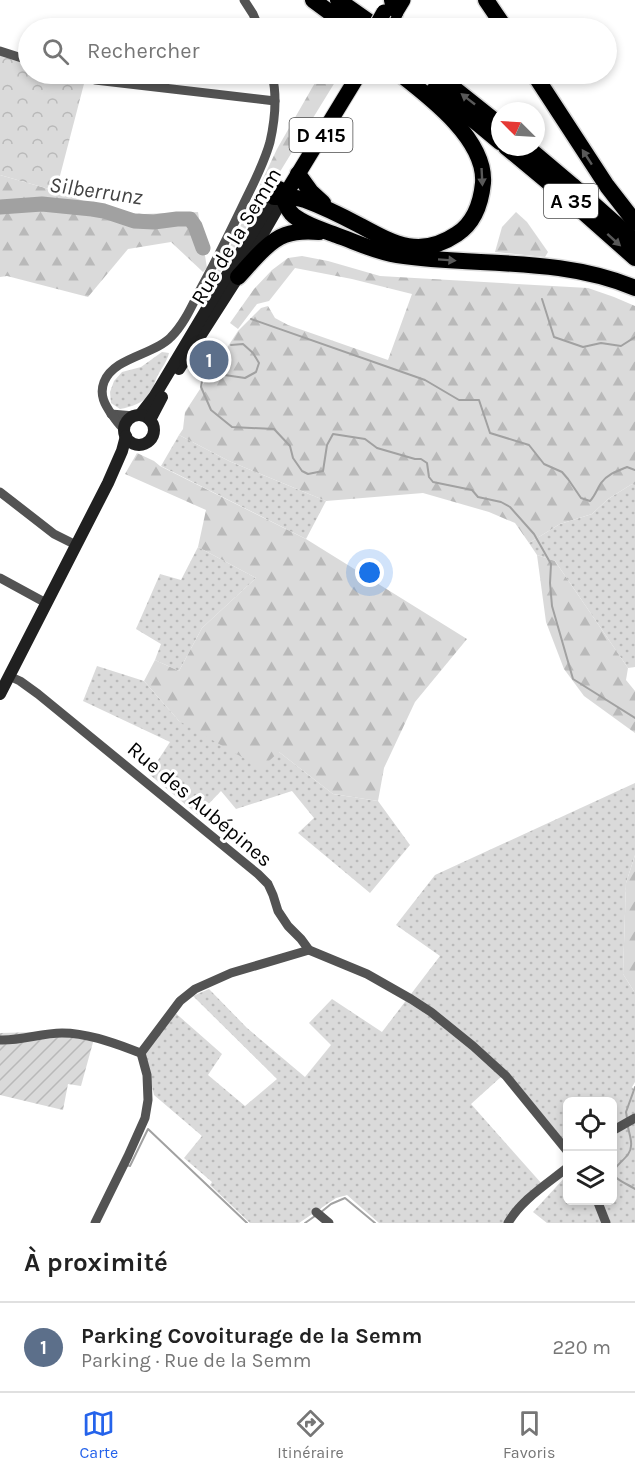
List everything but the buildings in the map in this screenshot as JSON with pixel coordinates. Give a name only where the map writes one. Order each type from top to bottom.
[{"type":"highway","points":[[313,0],[337,18]]},
{"type":"highway","points":[[338,0],[362,18]]},
{"type":"highway","points":[[486,0],[498,18]]},
{"type":"highway","points":[[279,194],[304,199],[397,244],[418,248],[436,245],[462,231],[474,216],[481,199],[483,180],[480,162],[468,136],[414,84]]},
{"type":"highway","points":[[425,84],[491,135]]},
{"type":"highway","points":[[449,84],[491,118]]},
{"type":"highway","points":[[540,84],[602,179],[635,222]]},
{"type":"highway","name":"A 35","points":[[517,156],[635,258]]},
{"type":"highway","name":"A 35","points":[[538,156],[635,240]]},
{"type":"highway","points":[[298,174],[311,192],[343,217]]},
{"type":"highway","points":[[279,194],[291,213],[307,224],[394,255],[561,268],[598,276],[635,288]]},
{"type":"highway","points":[[237,277],[274,241],[286,234],[304,231],[329,232]]},
{"type":"main road","name":"Rue de la Semm","points":[[141,417],[279,194],[342,84]]},
{"type":"main road","name":"Rue de la Semm","points":[[141,417],[161,398],[237,277],[279,194],[298,174],[353,84]]},
{"type":"main road","points":[[0,694],[108,483],[122,451],[125,432],[127,421],[141,417],[154,428],[147,442],[136,444],[128,440],[125,432]]},
{"type":"main road","points":[[108,483],[136,444]]},
{"type":"street","points":[[244,0],[255,18]]},
{"type":"street","points":[[0,51],[18,57]]},
{"type":"street","points":[[129,84],[274,101]]},
{"type":"street","points":[[125,432],[105,406],[102,393],[104,383],[114,368],[171,338],[183,321],[220,254],[260,170],[270,141],[273,84]]},
{"type":"street","points":[[111,414],[141,417]]},
{"type":"street","points":[[0,492],[54,534],[76,545]]},
{"type":"street","points":[[0,578],[46,603]]},
{"type":"street","name":"Rue des Aubépines","points":[[9,676],[38,694],[258,874],[268,884],[278,911],[288,926],[309,950],[367,974],[411,999],[473,1046],[506,1076],[566,1151]]},
{"type":"street","points":[[141,1053],[180,1001],[195,989],[231,973],[309,950]]},
{"type":"street","points":[[0,1040],[62,1033],[109,1042],[141,1053]]},
{"type":"street","points":[[95,1223],[145,1118],[148,1100],[147,1075],[141,1053]]},
{"type":"street","points":[[617,1128],[632,1120]]},
{"type":"street","points":[[508,1223],[525,1203],[563,1170]]},
{"type":"street","points":[[599,1205],[606,1223]]},
{"type":"street","points":[[316,1212],[329,1223]]},
{"type":"green space","points":[[0,55],[18,60],[18,84],[84,84],[56,191],[0,175]]},
{"type":"green space","points":[[314,84],[334,84],[207,295],[205,294],[277,149]]},
{"type":"green space","points":[[0,175],[56,191],[111,211],[143,214],[198,212],[207,268],[203,272],[171,242],[128,249],[88,297],[7,276],[0,277]]},
{"type":"green space","points":[[516,212],[527,222],[548,252],[545,257],[495,252],[502,227]]},
{"type":"green space","points":[[302,256],[380,276],[588,288],[635,306],[635,485],[632,484],[608,499],[592,514],[560,524],[529,543],[515,523],[489,512],[423,493],[326,501],[229,461],[179,435],[183,429],[185,412],[238,331],[261,308],[268,306],[275,318],[288,325],[388,360],[412,294],[352,279],[295,268],[269,301],[257,304],[238,329],[230,323],[254,289],[272,270],[288,258]]},
{"type":"green space","points":[[162,352],[169,353],[166,362],[153,389],[144,399],[137,404],[120,409],[111,403],[110,392],[114,381],[122,372],[141,367]]},
{"type":"green space","points":[[179,435],[229,461],[326,501],[306,539],[161,466]]},
{"type":"green space","points":[[137,453],[306,539],[467,639],[415,702],[384,768],[378,801],[333,794],[279,752],[261,768],[179,721],[144,681],[155,660],[179,671],[202,628],[256,578],[198,547],[206,510],[125,474]]},
{"type":"green space","points":[[632,484],[635,485],[635,667],[628,668],[555,561],[537,555],[529,543],[560,524],[592,514],[608,499]]},
{"type":"green space","points":[[198,547],[256,578],[202,628],[179,671],[155,660],[161,644],[136,629],[160,574],[181,580]]},
{"type":"green space","points":[[537,555],[555,561],[628,668],[626,680],[635,691],[635,733],[584,696],[564,669],[546,622]]},
{"type":"green space","points":[[97,666],[144,681],[179,721],[279,752],[333,794],[378,801],[410,845],[370,893],[298,833],[314,818],[292,791],[236,809],[221,791],[198,815],[149,774],[170,742],[83,701]]},
{"type":"green space","points":[[635,783],[635,855],[626,883],[623,974],[635,993],[635,1082],[632,1087],[635,1092],[635,1223],[547,1223],[533,1212],[563,1179],[563,1205],[617,1205],[617,1097],[563,1097],[563,1152],[502,1076],[471,1104],[542,1184],[508,1214],[504,1223],[379,1223],[347,1195],[336,1198],[299,1223],[250,1223],[210,1185],[212,1182],[184,1158],[202,1136],[154,1095],[144,1051],[172,1010],[222,1054],[208,1075],[245,1106],[277,1079],[193,996],[209,989],[247,1028],[305,1077],[331,1045],[309,1023],[332,999],[382,1032],[440,956],[396,925],[435,875]]},
{"type":"green space","points":[[635,855],[635,993],[623,974],[626,883]]},
{"type":"green space","points":[[76,1031],[95,1035],[81,1086],[68,1084],[63,1110],[0,1095],[0,1033]]},
{"type":"waterway","name":"Silberrunz","points":[[0,207],[42,204],[104,211],[134,221],[190,219],[203,248]]},
{"type":"waterway","points":[[542,299],[554,337],[583,347],[601,343],[621,346],[635,337]]},
{"type":"waterway","points":[[251,319],[425,380],[459,400],[479,400],[490,433],[529,445],[544,464],[562,472],[581,498],[590,501],[601,483],[613,473],[627,467],[635,470]]},
{"type":"waterway","points":[[231,345],[243,344],[253,353],[259,363],[256,372],[245,378],[211,373],[203,375],[201,387],[211,410],[232,427],[274,429],[290,446],[293,458],[302,471],[308,474],[323,471],[327,445],[333,434],[365,439],[377,448],[421,459],[427,463],[429,477],[433,482],[472,490],[478,497],[501,502],[510,507],[534,534],[551,564],[552,606],[573,679],[635,718]]},
{"type":"waterway","points":[[627,1118],[626,1112],[635,1087]]},
{"type":"waterway","points":[[617,1167],[630,1150],[628,1127]]},
{"type":"waterway","points":[[126,1165],[130,1166],[148,1129],[247,1223]]},
{"type":"waterway","points":[[617,1178],[635,1189]]},
{"type":"waterway","points":[[320,1213],[331,1204],[345,1198],[375,1223]]},
{"type":"waterway","points":[[305,1223],[315,1216]]},
{"type":"place","name":"Parking Covoiturage de la Semm","points":[[209,360]]}]
